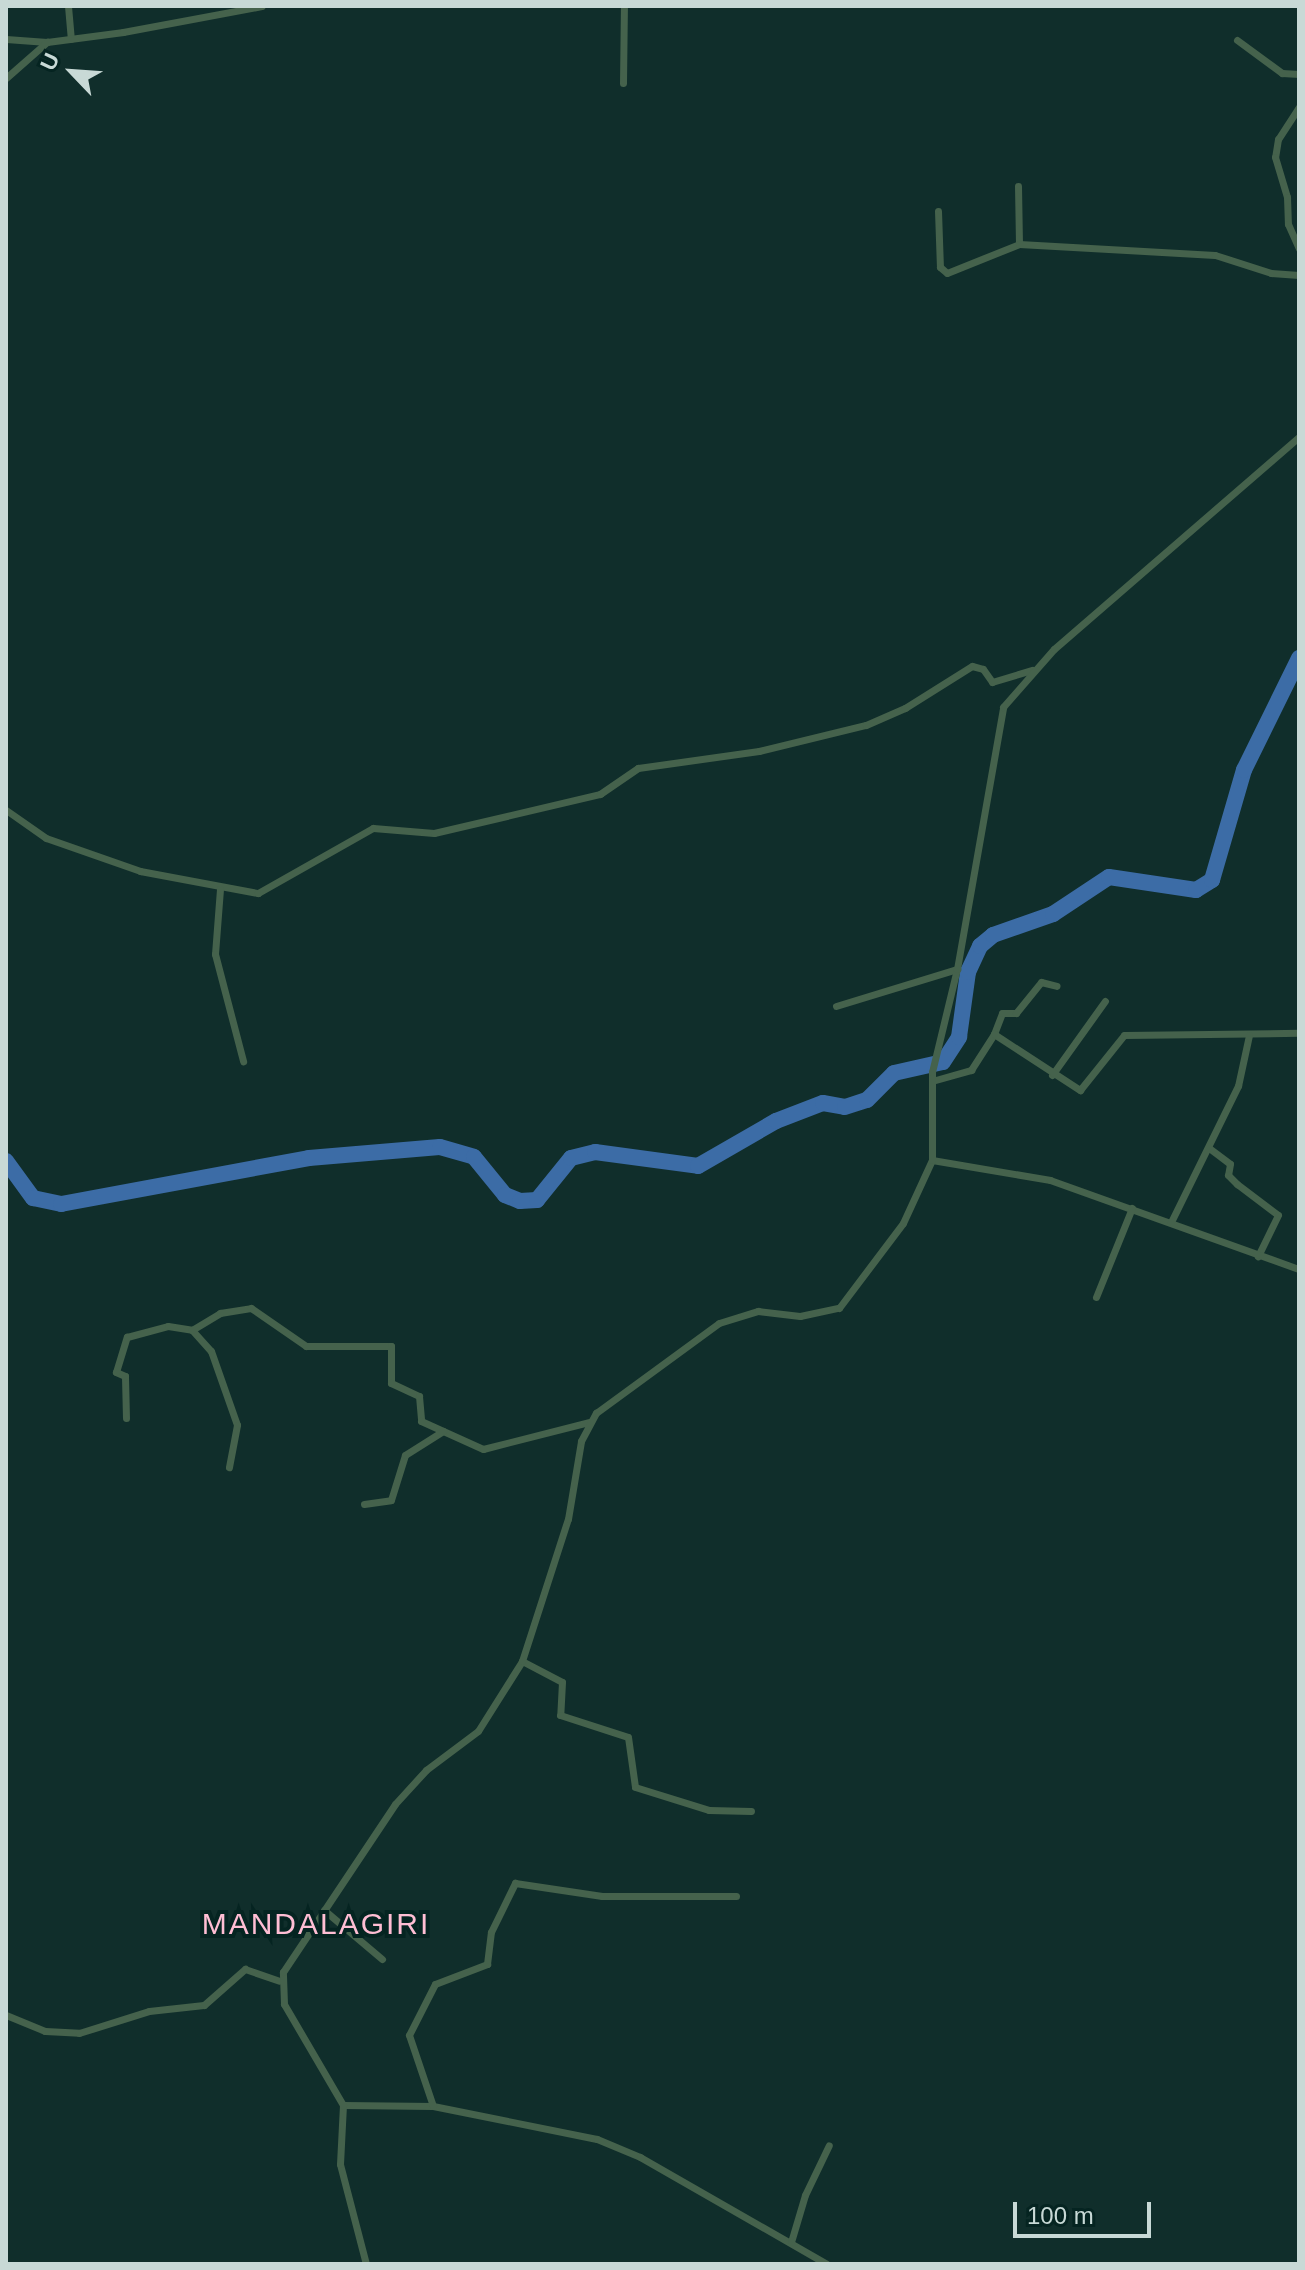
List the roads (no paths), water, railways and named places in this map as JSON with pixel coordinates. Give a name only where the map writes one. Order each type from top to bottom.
[{"type":"street","points":[[68,6],[71,39]]},
{"type":"street","points":[[6,39],[47,42],[71,39],[262,6]]},
{"type":"street","points":[[623,83],[624,6]]},
{"type":"street","points":[[1237,40],[1282,73],[1299,74]]},
{"type":"street","points":[[6,78],[47,42]]},
{"type":"street","points":[[1299,107],[1278,139],[1275,157],[1287,197],[1288,224],[1299,249]]},
{"type":"street","points":[[1018,186],[1019,244]]},
{"type":"street","points":[[938,211],[944,272],[1019,244],[1215,255],[1271,273],[1299,275]]},
{"type":"street","points":[[366,2264],[340,2164],[343,2105],[284,2004],[279,1981],[410,1785],[478,1731],[522,1661],[568,1519],[581,1441],[589,1422],[604,1406],[719,1323],[758,1311],[814,1315],[848,1301],[903,1223],[932,1160],[935,1054],[957,969],[999,719],[1010,696],[1034,670],[1299,437]]},
{"type":"street","points":[[6,810],[32,831],[65,846],[140,871],[220,889],[267,889],[381,826],[434,833],[606,793],[638,768],[759,751],[866,725],[905,708],[972,666],[983,669],[992,682],[1034,670]]},
{"type":"street","points":[[220,889],[215,954],[243,1061]]},
{"type":"street","points":[[836,1006],[957,969]]},
{"type":"street","points":[[932,1076],[971,1070],[994,1034],[1002,1013],[1016,1013],[1041,982],[1057,986]]},
{"type":"street","points":[[1052,1075],[1105,1001]]},
{"type":"street","points":[[994,1034],[1052,1075],[1082,1089],[1117,1040],[1129,1034],[1299,1033]]},
{"type":"street","points":[[1171,1222],[1238,1086],[1249,1035]]},
{"type":"street","points":[[1209,1148],[1230,1164],[1228,1176],[1278,1215],[1258,1256]]},
{"type":"street","points":[[932,1160],[1050,1180],[1299,1269]]},
{"type":"street","points":[[1096,1297],[1132,1208]]},
{"type":"street","points":[[192,1330],[220,1313],[251,1308],[306,1346],[391,1346],[391,1383],[419,1396],[421,1421],[485,1450],[589,1422]]},
{"type":"street","points":[[126,1418],[125,1376],[116,1372],[127,1337],[168,1326],[192,1330],[211,1351],[237,1425],[229,1467]]},
{"type":"street","points":[[364,1504],[391,1500],[405,1455],[443,1431]]},
{"type":"street","points":[[522,1661],[562,1682],[560,1715],[628,1737],[635,1787],[709,1810],[751,1811]]},
{"type":"street","points":[[433,2106],[408,2036],[435,1984],[487,1964],[491,1932],[515,1883],[602,1896],[736,1896]]},
{"type":"street","points":[[324,1910],[382,1959]]},
{"type":"street","points":[[6,2015],[45,2031],[79,2033],[149,2011],[204,2005],[245,1969],[279,1981]]},
{"type":"street","points":[[343,2105],[433,2106],[614,2145],[827,2264]]},
{"type":"street","points":[[791,2242],[810,2181],[829,2145]]},
{"type":"waterway","points":[[6,1161],[33,1198],[61,1204],[309,1158],[440,1147],[474,1157],[505,1195],[520,1201],[537,1200],[571,1158],[595,1152],[698,1166],[776,1121],[823,1103],[845,1107],[867,1100],[894,1073],[943,1062],[959,1037],[968,972],[980,946],[993,935],[1053,914],[1109,877],[1196,890],[1212,880],[1244,770],[1299,658]]},
{"type":"district","name":"MANDALAGIRI","points":[[316,1924]]}]
